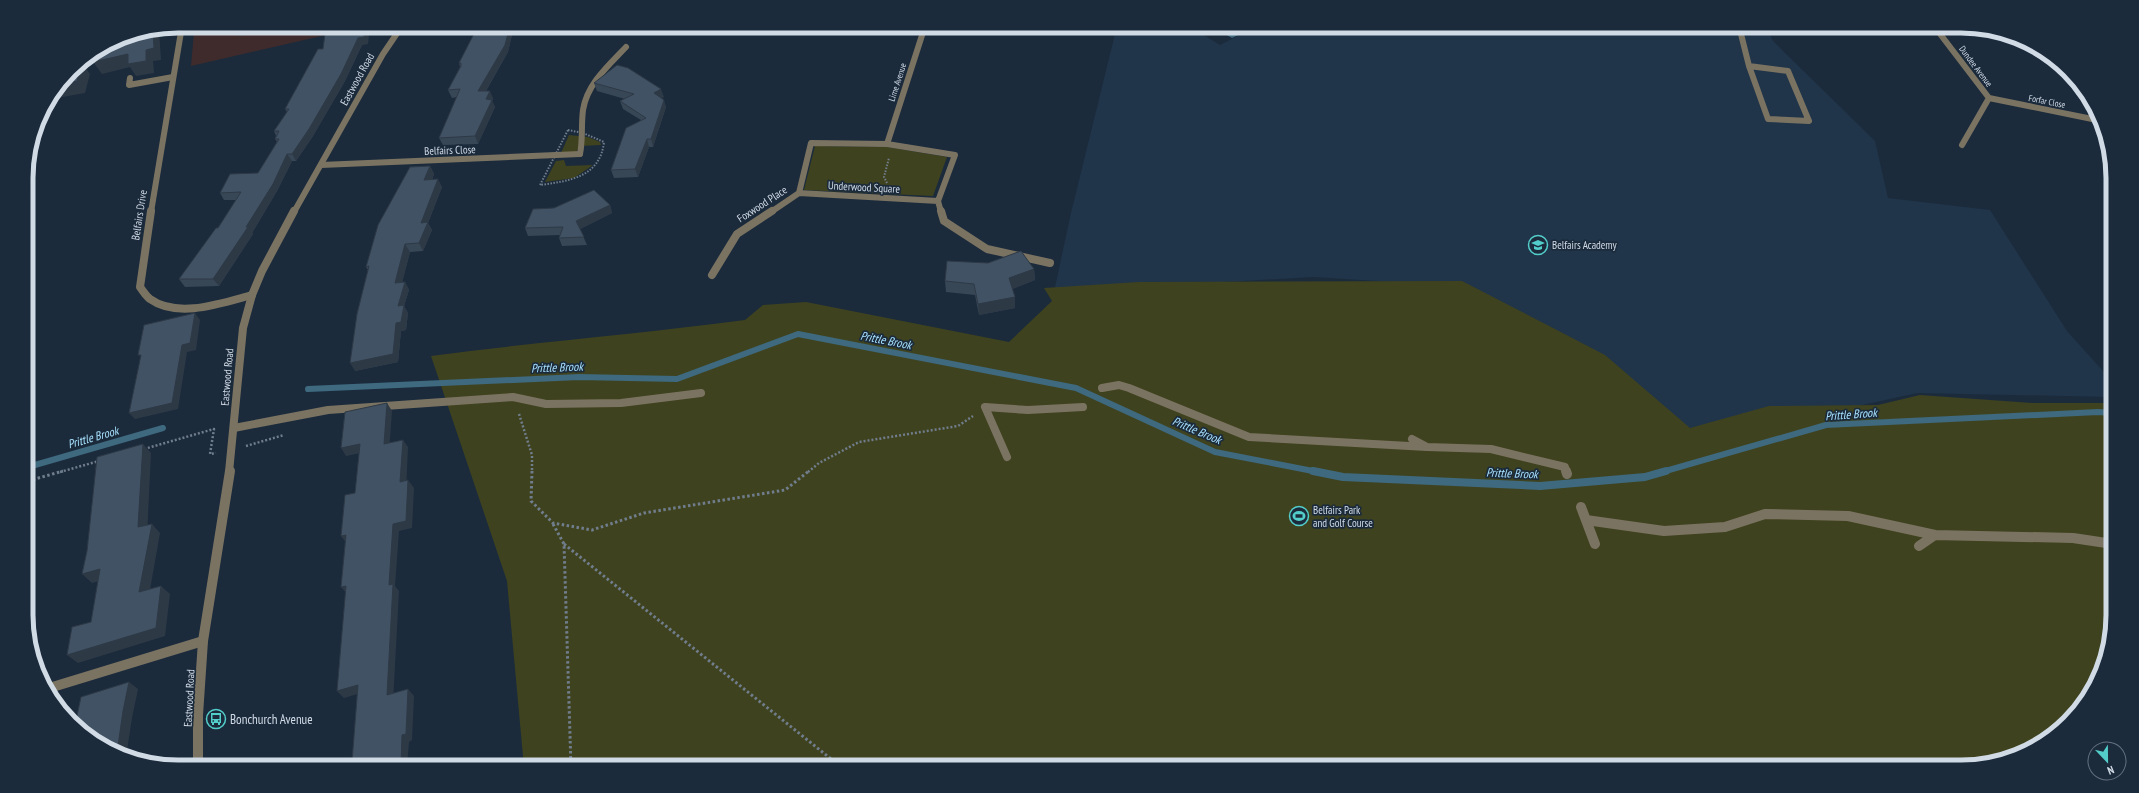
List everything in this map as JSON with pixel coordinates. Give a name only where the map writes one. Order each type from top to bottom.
[{"type":"street","name":"Belfairs Drive","points":[[181,33],[140,287],[145,296],[155,304],[167,307],[203,306],[252,295]]},
{"type":"street","name":"Eastwood Road","points":[[198,760],[198,715],[203,641],[233,449],[243,328],[252,295],[272,252],[383,54],[397,33]]},
{"type":"street","name":"Lime Avenue","points":[[887,144],[922,33]]},
{"type":"street","points":[[1741,33],[1749,66],[1768,119],[1809,121],[1788,71],[1749,66]]},
{"type":"street","name":"Dundee Avenue","points":[[1939,33],[1990,98]]},
{"type":"street","name":"Belfairs Close","points":[[321,165],[580,154],[584,141],[583,110],[591,85],[626,47]]},
{"type":"street","points":[[130,78],[129,85],[173,77]]},
{"type":"street","points":[[1962,145],[1990,98]]},
{"type":"street","name":"Forfar Close","points":[[1990,98],[2093,119]]},
{"type":"street","points":[[799,193],[811,143],[887,144],[955,155],[938,201],[944,221],[987,249],[1050,263]]},
{"type":"street","name":"Underwood Square","points":[[799,193],[938,201]]},
{"type":"street","name":"Foxwood Place","points":[[712,275],[737,234],[799,193]]},
{"type":"street","points":[[1102,388],[1119,385],[1129,388],[1249,437],[1334,443],[1491,449],[1565,467],[1567,474]]},
{"type":"street","points":[[234,428],[328,410],[513,397],[546,404],[621,403],[700,393]]},
{"type":"street","points":[[1007,456],[985,408],[1028,410],[1083,407]]},
{"type":"street","points":[[1412,439],[1427,446]]},
{"type":"street","points":[[1581,507],[1595,544]]},
{"type":"street","points":[[1586,520],[1664,531],[1725,527],[1765,514],[1848,516],[1934,535],[2073,538],[2106,543]]},
{"type":"street","points":[[1919,546],[1934,535]]},
{"type":"street","points":[[52,687],[203,641]]},
{"type":"path","points":[[894,198],[884,177],[886,164],[896,145]]},
{"type":"path","points":[[513,397],[532,454],[531,501],[553,523],[564,544],[832,760]]},
{"type":"path","points":[[553,523],[592,530],[644,513],[785,490],[819,463],[859,442],[958,426],[985,408]]},
{"type":"path","points":[[139,450],[214,429],[210,454],[233,449]]},
{"type":"path","points":[[33,480],[102,460]]},
{"type":"path","points":[[564,544],[571,760]]},
{"type":"shaded area","points":[[194,33],[335,33],[191,66]]},
{"type":"shaded area","name":"Belfairs Academy","points":[[1115,33],[1200,33],[1220,45],[1243,33],[1769,33],[1773,41],[1875,141],[1888,198],[1990,210],[2067,331],[2106,374],[2106,397],[1917,393],[1667,448],[1444,285],[1313,277],[1054,292],[1071,213]]},
{"type":"shaded area","points":[[1223,33],[1242,33],[1232,38]]},
{"type":"green space","points":[[569,135],[588,137],[600,142],[601,145],[580,146],[576,152],[561,153]]},
{"type":"green space","points":[[815,146],[887,147],[947,157],[933,196],[804,190]]},
{"type":"green space","points":[[564,160],[566,166],[593,165],[574,178],[545,182],[556,161]]},
{"type":"green space","name":"Belfairs Park and Golf Course","points":[[1462,281],[1605,355],[1690,428],[1769,406],[1878,405],[1920,395],[2032,403],[2106,403],[2106,624],[2101,652],[2095,670],[2087,687],[2076,703],[2049,730],[2033,741],[2016,749],[1998,755],[1970,760],[523,760],[507,581],[431,356],[745,320],[763,305],[806,302],[1009,342],[1052,301],[1044,288],[1139,282]]},
{"type":"building","points":[[325,33],[365,33],[364,37],[358,38],[341,74],[309,129],[292,154],[287,154],[273,184],[246,227],[248,227],[213,279],[179,279],[216,228],[218,228],[241,192],[220,193],[230,174],[258,173],[279,139],[275,139],[279,131],[274,131],[289,109],[285,109],[318,49],[323,49]]},
{"type":"building","points":[[474,33],[508,33],[505,45],[478,91],[490,91],[486,99],[492,100],[475,136],[439,138],[460,89],[448,90],[461,66],[461,63],[459,63]]},
{"type":"building","points":[[153,35],[154,48],[146,50],[146,61],[128,64],[128,54],[93,62],[106,52],[123,44]]},
{"type":"building","points":[[617,65],[628,68],[661,89],[654,93],[664,100],[651,139],[647,139],[635,169],[611,170],[626,128],[646,118],[620,101],[634,94],[594,83]]},
{"type":"building","points":[[79,73],[77,81],[70,82]]},
{"type":"building","points":[[430,166],[424,180],[438,179],[421,223],[428,222],[419,243],[405,244],[395,283],[405,282],[398,306],[404,305],[401,322],[396,323],[393,354],[350,363],[357,314],[369,266],[366,267],[378,225],[410,167]]},
{"type":"building","points":[[594,190],[610,205],[576,221],[584,237],[559,238],[563,227],[525,228],[533,209],[554,208]]},
{"type":"building","points":[[1021,251],[1034,269],[1009,278],[1015,297],[978,304],[974,284],[945,281],[947,261],[988,263]]},
{"type":"building","points":[[195,313],[190,343],[182,345],[172,403],[129,413],[141,355],[138,355],[144,325]]},
{"type":"building","points":[[387,403],[384,444],[403,440],[400,482],[408,480],[406,521],[393,524],[389,585],[393,584],[387,695],[408,689],[406,734],[402,735],[401,760],[352,760],[358,685],[337,691],[346,586],[341,587],[346,535],[341,536],[345,495],[355,493],[360,444],[341,448],[345,412]]},
{"type":"building","points":[[143,444],[138,527],[152,524],[139,592],[161,586],[156,628],[67,655],[72,627],[91,622],[100,569],[82,574],[87,551],[97,457]]},
{"type":"building","points":[[129,682],[118,747],[106,741],[90,730],[77,718],[81,697]]},
{"type":"waterway","name":"Prittle Brook","points":[[308,389],[579,377],[677,379],[798,334],[1076,388],[1215,452],[1318,472]]},
{"type":"waterway","name":"Prittle Brook","points":[[1662,472],[1826,425],[2106,413]]},
{"type":"waterway","name":"Prittle Brook","points":[[33,466],[163,428]]},
{"type":"waterway","name":"Prittle Brook","points":[[1313,471],[1318,472]]},
{"type":"waterway","name":"Prittle Brook","points":[[1318,472],[1343,477],[1540,486],[1645,477],[1666,471]]},
{"type":"place","name":"Belfairs Academy","points":[[1538,245]]},
{"type":"place","name":"Belfairs Park and Golf Course","points":[[1299,516]]},
{"type":"place","name":"Bonchurch Avenue","points":[[216,719]]}]
